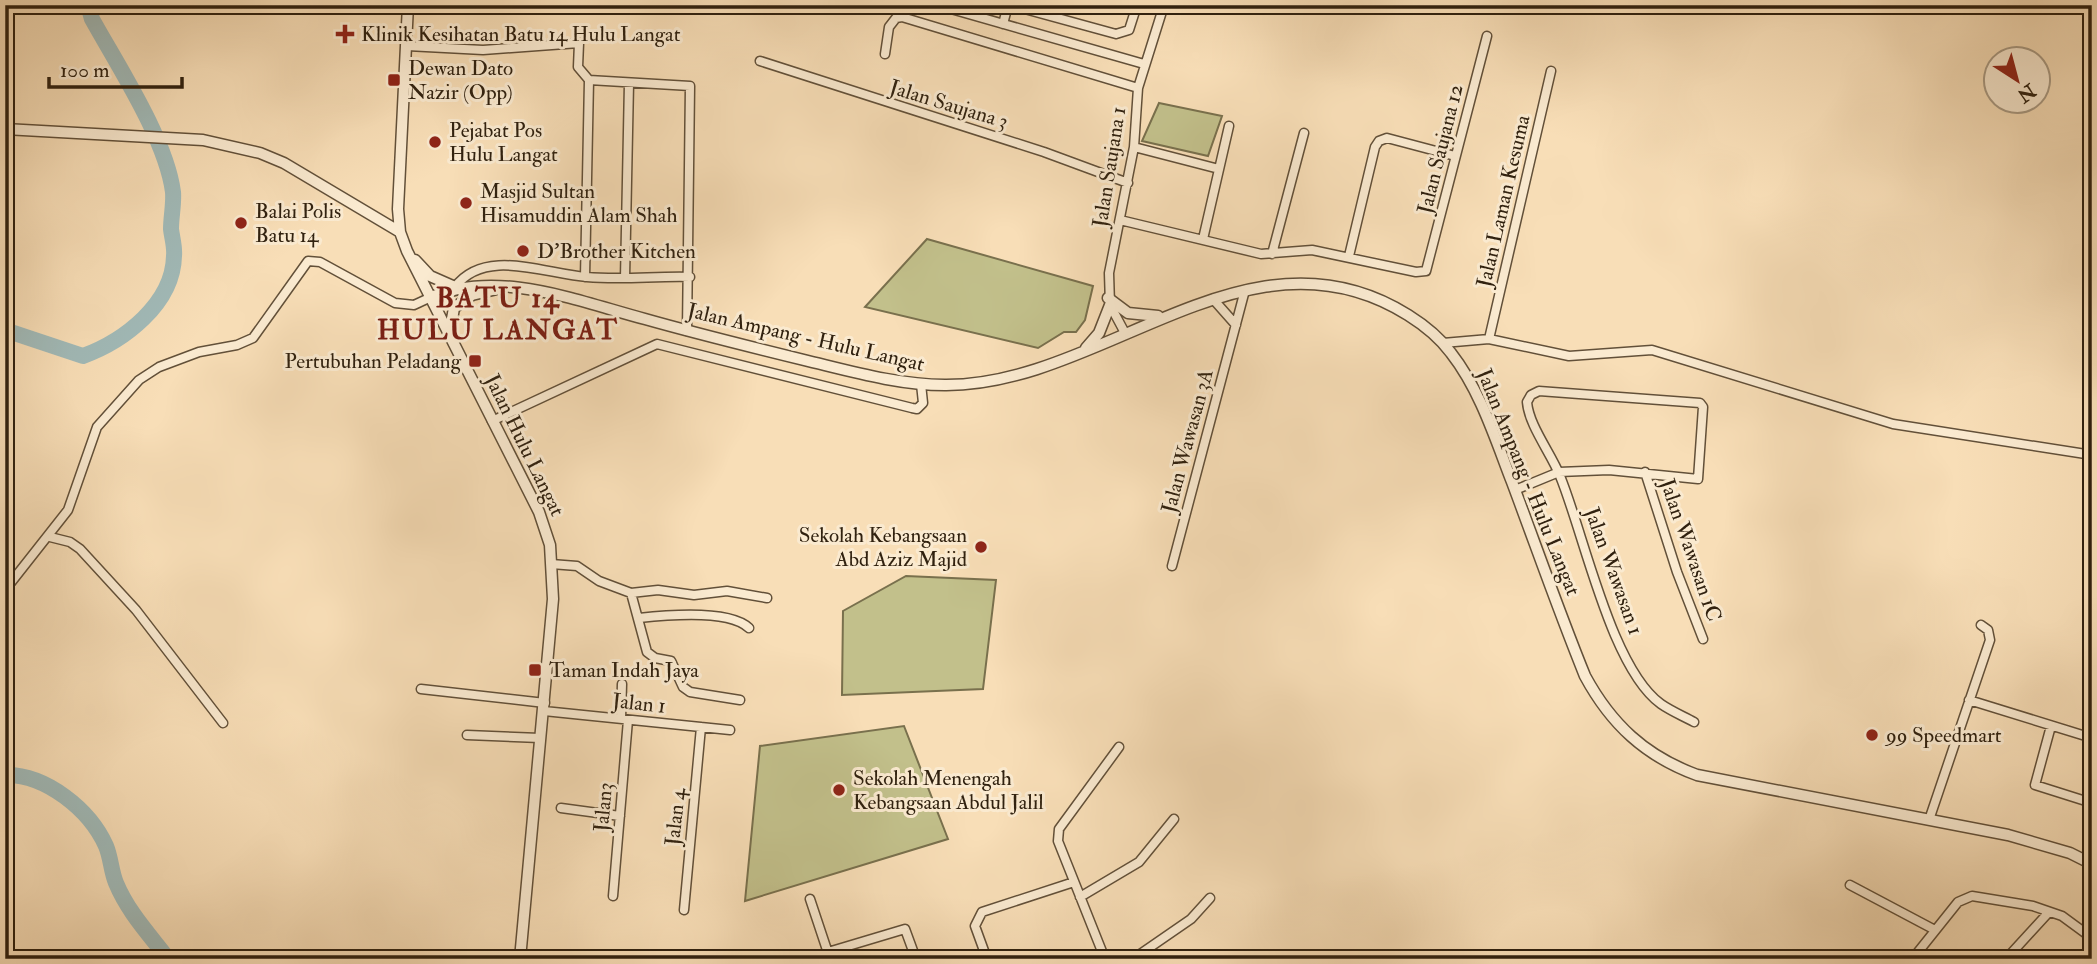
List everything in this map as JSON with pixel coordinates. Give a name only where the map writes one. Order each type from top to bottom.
[{"type":"street","name":"Jalan Hulu Langat","points":[[408,5],[398,209],[400,232],[429,298],[539,512],[550,545],[553,599],[520,959]]},
{"type":"street","points":[[937,5],[1144,64]]},
{"type":"street","points":[[1003,24],[1009,5],[1116,34],[1129,30],[1137,5]]},
{"type":"street","name":"Jalan Saujana 1","points":[[1109,302],[1109,273],[1134,146],[1138,88],[1164,5]]},
{"type":"street","points":[[886,54],[889,27],[896,18],[902,17],[1138,88]]},
{"type":"street","name":"Jalan Saujana 12","points":[[1349,256],[1416,272],[1426,271],[1487,36]]},
{"type":"street","points":[[407,46],[483,50],[579,43],[578,67],[589,80],[585,277]]},
{"type":"street","name":"Jalan Saujana 3","points":[[760,61],[1044,152],[1128,183]]},
{"type":"street","name":"Jalan Laman Kesuma","points":[[1489,339],[1551,71]]},
{"type":"street","points":[[589,80],[687,84],[692,90],[687,331]]},
{"type":"street","points":[[625,278],[629,83]]},
{"type":"street","points":[[1203,239],[1229,126]]},
{"type":"street","points":[[5,129],[203,140],[260,153],[284,163],[400,232],[417,263],[430,276],[454,287],[470,271],[493,267],[524,266],[585,277],[690,277]]},
{"type":"street","points":[[1272,254],[1304,133]]},
{"type":"street","points":[[1120,220],[1261,254],[1312,250],[1349,256],[1375,147],[1379,141],[1387,138],[1455,156]]},
{"type":"street","points":[[1134,146],[1219,169]]},
{"type":"street","points":[[5,590],[50,537],[78,489],[92,435],[139,380],[159,367],[199,352],[237,345],[253,338],[308,261],[320,262],[395,303],[415,305],[429,298]]},
{"type":"street","name":"Jalan Ampang - Hulu Langat","points":[[429,298],[454,287],[508,287],[561,297],[845,370],[921,384],[988,382],[1050,364],[1169,315],[1245,290],[1311,284],[1354,291],[1405,313],[1443,343],[1473,388],[1515,490],[1585,676],[1610,715],[1647,751],[1672,766],[1714,779],[2042,843],[2092,863]]},
{"type":"street","points":[[449,337],[454,308],[462,300],[508,287]]},
{"type":"street","name":"Jalan Wawasan 3A","points":[[1172,566],[1245,290]]},
{"type":"street","points":[[1213,299],[1236,325]]},
{"type":"street","points":[[1109,302],[1129,313],[1169,315]]},
{"type":"street","points":[[1109,302],[1125,333]]},
{"type":"street","points":[[1084,351],[1100,333],[1109,302]]},
{"type":"street","points":[[1443,343],[1489,339],[1569,356],[1652,350],[1893,424],[2092,455]]},
{"type":"street","points":[[492,421],[657,344],[917,409],[923,403],[921,384]]},
{"type":"street","name":"Jalan Wawasan 1","points":[[1645,472],[1698,479],[1703,407],[1700,402],[1538,391],[1531,395],[1528,408],[1559,472],[1579,523],[1601,596],[1633,668],[1660,704],[1694,722]]},
{"type":"street","points":[[1515,490],[1559,472],[1645,472]]},
{"type":"street","name":"Jalan Wawasan 1C","points":[[1645,472],[1677,572],[1703,639]]},
{"type":"street","points":[[50,537],[70,542],[80,550],[136,610],[223,723]]},
{"type":"street","points":[[551,564],[577,566],[599,581],[631,593],[658,590],[694,595],[727,591],[767,598]]},
{"type":"street","points":[[631,593],[647,652],[655,658],[671,661],[686,690],[740,700]]},
{"type":"street","points":[[639,618],[673,615],[727,618],[749,628]]},
{"type":"street","points":[[1930,820],[1990,640],[1988,630],[1981,625]]},
{"type":"street","name":"Jalan3","points":[[612,897],[620,816],[624,720],[622,684]]},
{"type":"street","name":"Jalan 1","points":[[421,689],[624,720],[730,730]]},
{"type":"street","points":[[1969,700],[2092,738]]},
{"type":"street","points":[[2051,726],[2034,780],[2035,785],[2092,803]]},
{"type":"street","name":"Jalan 4","points":[[684,910],[701,727]]},
{"type":"street","points":[[467,735],[540,738]]},
{"type":"street","points":[[1105,959],[1058,841],[1059,829],[1119,747]]},
{"type":"street","points":[[561,808],[620,816]]},
{"type":"street","points":[[1080,897],[1139,862],[1174,819]]},
{"type":"street","points":[[987,959],[975,926],[982,912],[1074,882]]},
{"type":"street","points":[[1850,885],[1935,930]]},
{"type":"street","points":[[1918,958],[1935,930],[1965,897],[1972,896],[2033,906],[2062,916],[2092,938]]},
{"type":"street","points":[[1133,959],[1191,919],[1210,898]]},
{"type":"street","points":[[810,899],[829,955],[905,929],[916,959]]},
{"type":"street","points":[[2006,959],[2049,912]]},
{"type":"shaded area","points":[[1159,103],[1222,116],[1208,156],[1142,141]]},
{"type":"shaded area","points":[[927,239],[1093,286],[1085,320],[1076,332],[1064,332],[1038,348],[865,307]]},
{"type":"shaded area","points":[[906,576],[996,580],[983,689],[842,695],[843,611]]},
{"type":"shaded area","points":[[904,726],[948,839],[745,901],[760,746]]},
{"type":"waterway","points":[[5,330],[83,356],[114,341],[144,318],[156,305],[171,273],[174,253],[171,229],[173,192],[169,171],[151,126],[92,19],[88,5]]},
{"type":"waterway","points":[[5,775],[36,781],[78,807],[106,846],[121,894],[168,959]]},
{"type":"place","name":"Klinik Kesihatan Batu 14 Hulu Langat","points":[[345,34]]},
{"type":"place","name":"Dewan Dato Nazir (Opp)","points":[[394,80]]},
{"type":"place","name":"Pejabat Pos Hulu Langat","points":[[435,142]]},
{"type":"place","name":"Masjid Sultan Hisamuddin Alam Shah","points":[[466,203]]},
{"type":"place","name":"Balai Polis Batu 14","points":[[241,223]]},
{"type":"place","name":"D’Brother Kitchen","points":[[523,251]]},
{"type":"place","name":"Pertubuhan Peladang","points":[[475,361]]},
{"type":"place","name":"Sekolah Kebangsaan Abd Aziz Majid","points":[[981,547]]},
{"type":"place","name":"Taman Indah Jaya","points":[[535,670]]},
{"type":"place","name":"99 Speedmart","points":[[1872,735]]},
{"type":"place","name":"Sekolah Menengah Kebangsaan Abdul Jalil","points":[[839,790]]},
{"type":"district","name":"BATU 14 HULU LANGAT","points":[[498,313]]}]
